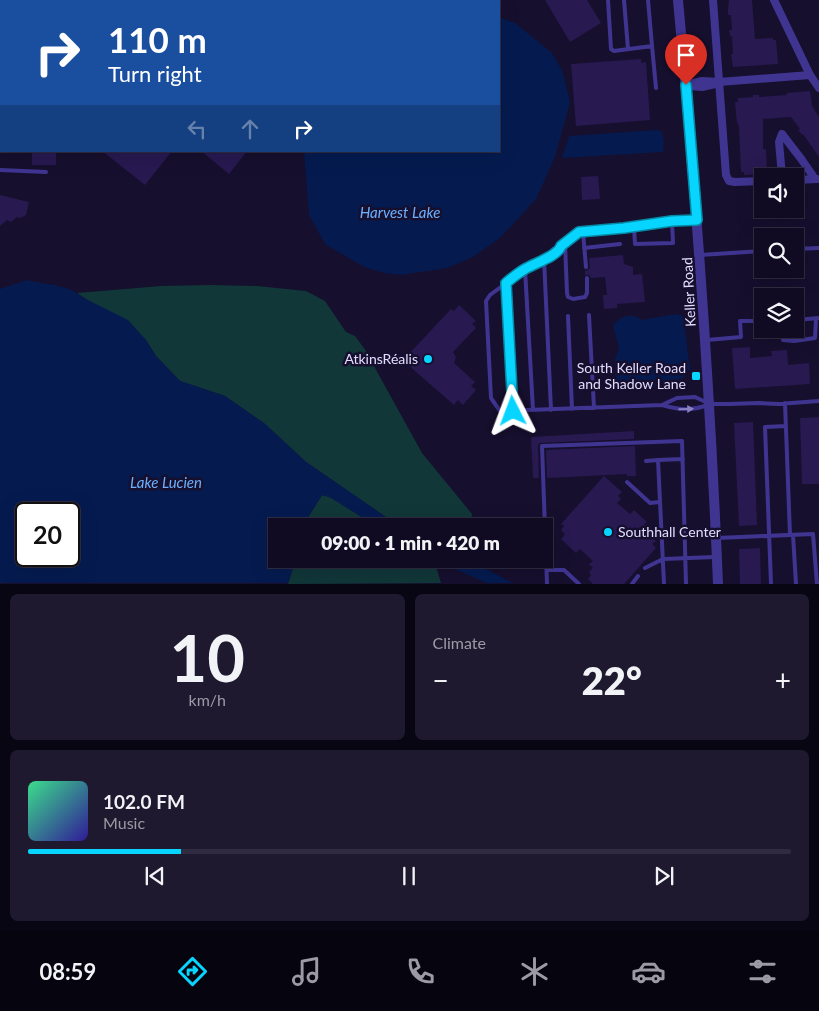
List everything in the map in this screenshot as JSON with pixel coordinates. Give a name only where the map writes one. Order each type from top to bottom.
[{"type":"street","name":"Keller Road","points":[[678,0],[700,255],[710,404],[718,584]]},
{"type":"street","points":[[713,0],[726,175],[729,181],[754,181]]},
{"type":"street","points":[[774,0],[810,75],[819,88]]},
{"type":"street","points":[[686,85],[702,81],[719,82],[810,75]]},
{"type":"street","points":[[782,168],[780,142],[782,134],[817,179]]},
{"type":"street","points":[[804,180],[817,179]]},
{"type":"lane","points":[[608,0],[611,49],[652,46]]},
{"type":"lane","points":[[624,0],[628,49]]},
{"type":"lane","points":[[648,0],[656,88]]},
{"type":"lane","points":[[0,170],[46,172]]},
{"type":"lane","points":[[697,220],[672,221],[575,234],[563,244],[553,249],[546,258],[525,269],[490,295],[486,301],[491,398],[500,411],[662,405],[679,410],[696,409],[710,404],[786,404],[819,401]]},
{"type":"lane","points":[[634,227],[635,244],[673,243],[672,221]]},
{"type":"lane","points":[[583,232],[586,268]]},
{"type":"lane","points":[[563,244],[568,297],[574,299],[584,298],[587,293],[587,278]]},
{"type":"lane","points":[[584,248],[620,244]]},
{"type":"lane","points":[[804,249],[819,248]]},
{"type":"lane","points":[[700,255],[754,252]]},
{"type":"lane","points":[[546,258],[551,410]]},
{"type":"lane","points":[[525,269],[533,410]]},
{"type":"lane","points":[[506,283],[513,411]]},
{"type":"lane","points":[[588,315],[594,408]]},
{"type":"lane","points":[[568,316],[572,409]]},
{"type":"lane","points":[[783,338],[783,340],[794,341],[815,338],[817,319],[804,320]]},
{"type":"lane","points":[[705,340],[741,337],[740,321],[754,320]]},
{"type":"lane","points":[[662,405],[677,398],[695,397],[710,404]]},
{"type":"lane","points":[[786,404],[796,584]]},
{"type":"lane","points":[[771,584],[764,427],[786,426]]},
{"type":"lane","points":[[547,584],[542,446],[682,441],[686,584]]},
{"type":"lane","points":[[646,461],[683,459]]},
{"type":"lane","points":[[658,460],[664,584]]},
{"type":"lane","points":[[628,482],[650,503],[660,502]]},
{"type":"lane","points":[[716,538],[813,534],[817,584]]},
{"type":"lane","points":[[646,568],[663,559],[717,557]]},
{"type":"lane","points":[[547,570],[564,570],[579,584]]},
{"type":"lane","points":[[632,584],[638,576]]},
{"type":"green space","points":[[161,286],[257,286],[306,291],[325,301],[346,332],[355,336],[364,348],[422,453],[472,514],[472,518],[387,518],[306,462],[265,424],[225,396],[180,381],[156,356],[146,340],[77,293]]},
{"type":"green space","points":[[322,495],[331,497],[364,518],[308,518]]},
{"type":"green space","points":[[293,568],[436,568],[441,583],[288,584]]},
{"type":"water","name":"Harvest Lake","points":[[500,17],[515,23],[551,52],[562,70],[570,102],[555,157],[536,199],[501,237],[473,257],[447,268],[401,275],[384,273],[364,267],[325,244],[309,215],[304,152],[500,152]]},
{"type":"water","points":[[657,130],[662,132],[663,152],[562,158],[569,136]]},
{"type":"water","name":"Lake Lucien","points":[[27,280],[63,287],[128,320],[146,340],[155,355],[180,381],[225,396],[265,424],[306,462],[387,518],[363,518],[331,498],[322,495],[308,518],[268,518],[268,568],[293,568],[288,583],[0,583],[0,289]]},
{"type":"water","points":[[676,314],[683,316],[690,369],[684,377],[647,389],[634,387],[628,389],[619,383],[615,375],[615,359],[619,348],[613,325],[619,319],[626,316],[634,316],[642,320]]},
{"type":"water","points":[[453,568],[484,568],[513,583],[487,583]]},
{"type":"building","points":[[545,0],[587,0],[601,23],[570,42]]},
{"type":"building","points":[[729,0],[752,0],[755,39],[773,38],[773,40],[776,40],[778,64],[733,67],[731,54],[733,54],[732,36],[730,36],[729,30],[732,30],[731,15],[728,15]]},
{"type":"building","points":[[641,59],[641,63],[646,62],[650,120],[576,126],[571,64]]},
{"type":"building","points":[[810,91],[812,106],[819,117],[819,157],[798,130],[800,129],[791,117],[763,119],[763,149],[766,149],[767,168],[754,168],[754,174],[744,175],[744,172],[741,172],[739,127],[737,124],[735,102],[738,102],[738,98],[753,97],[753,95],[759,95],[759,97],[787,95],[787,93]]},
{"type":"building","points":[[32,152],[56,152],[56,165],[32,165]]},
{"type":"building","points":[[103,152],[171,152],[145,185]]},
{"type":"building","points":[[202,152],[246,152],[229,174]]},
{"type":"building","points":[[598,176],[600,199],[582,200],[581,177]]},
{"type":"building","points":[[0,195],[29,202],[26,215],[20,218],[17,217],[11,222],[7,220],[0,226]]},
{"type":"building","points":[[623,255],[624,264],[633,267],[633,275],[642,274],[645,302],[617,304],[617,308],[604,309],[603,295],[607,295],[605,277],[591,278],[589,275],[585,275],[585,271],[590,268],[589,258]]},
{"type":"building","points":[[459,305],[476,321],[472,324],[476,328],[453,352],[456,357],[454,363],[475,382],[471,386],[476,390],[463,405],[458,400],[454,405],[407,364],[407,356],[451,309],[454,311]]},
{"type":"building","points":[[750,347],[750,358],[772,356],[771,351],[787,350],[788,365],[809,363],[810,384],[735,389],[732,348]]},
{"type":"building","points":[[819,417],[819,484],[802,484],[800,418]]},
{"type":"building","points":[[753,422],[757,525],[739,526],[734,423]]},
{"type":"building","points":[[634,431],[634,439],[540,443],[538,446],[539,478],[533,478],[531,437]]},
{"type":"building","points":[[635,446],[636,476],[627,476],[627,474],[547,478],[546,450]]},
{"type":"building","name":"Southhall Center","points":[[604,476],[622,492],[618,496],[621,499],[617,503],[630,514],[634,510],[647,522],[644,524],[655,534],[652,537],[656,541],[652,544],[656,548],[624,584],[593,584],[588,579],[591,575],[589,572],[593,568],[589,564],[593,561],[580,549],[576,553],[561,539],[565,534],[561,530],[564,526],[561,524]]},
{"type":"building","points":[[760,548],[761,584],[740,584],[739,549]]},
{"type":"place","name":"AtkinsRéalis","points":[[428,359]]},
{"type":"place","name":"South Keller Road and Shadow Lane","points":[[696,376]]},
{"type":"place","name":"Southhall Center","points":[[608,532]]},
{"type":"route","points":[[513,411],[506,283],[525,269],[548,256],[552,256],[579,232],[672,221],[697,220],[686,85]]}]
